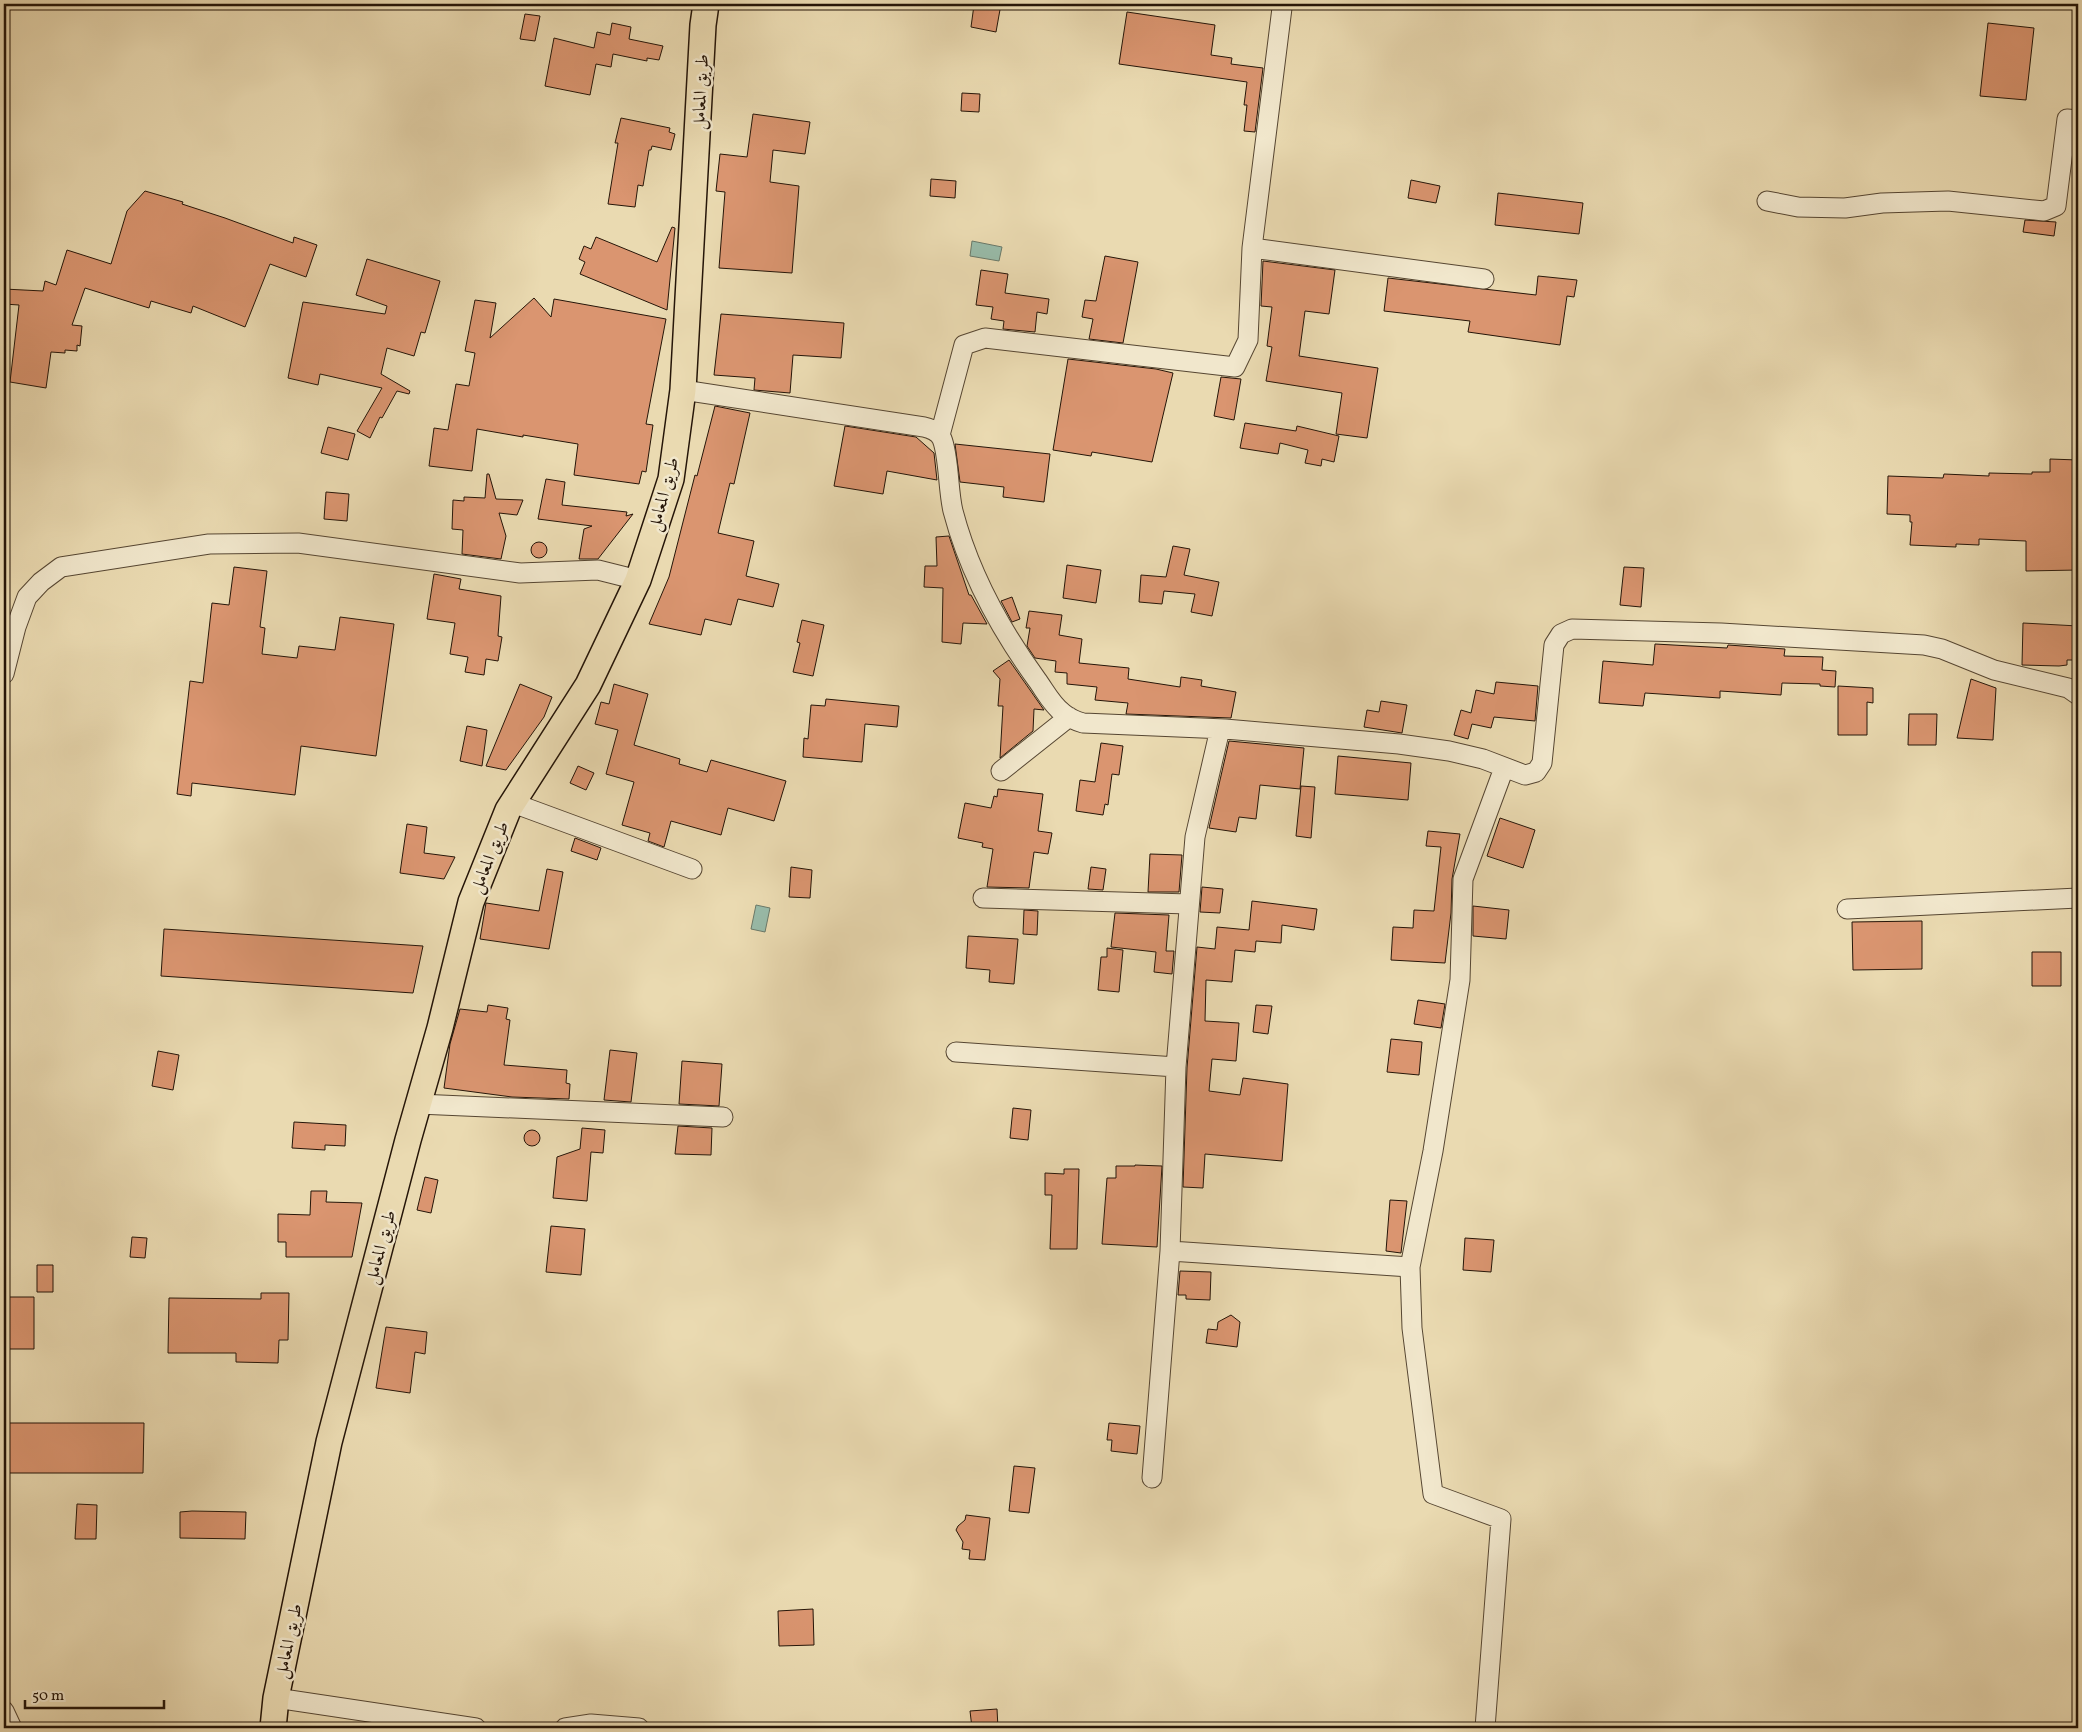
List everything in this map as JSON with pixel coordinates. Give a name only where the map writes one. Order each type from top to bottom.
[{"type":"main road","name":"طريق المعامل","points":[[273,1728],[276,1698],[329,1442],[418,1104],[440,1028],[471,902],[508,810],[588,685],[638,580],[671,479],[683,390],[703,25],[706,4]]},
{"type":"street","points":[[940,435],[964,345],[984,338],[1235,367],[1248,340],[1252,248],[1282,8]]},
{"type":"street","points":[[1768,201],[1798,207],[1846,208],[1882,203],[1948,201],[2044,211],[2056,206],[2067,119],[2078,120]]},
{"type":"street","points":[[1252,248],[1484,279]]},
{"type":"street","points":[[683,390],[924,427],[940,435],[943,441],[952,507],[959,534],[973,570],[995,615],[1025,664],[1057,708],[1069,718],[1091,724],[1220,729],[1399,744],[1449,751],[1530,774],[1540,768],[1542,762],[1554,645],[1561,634],[1572,629],[1721,633],[1924,645],[1942,648],[1994,670],[2068,688],[2078,696]]},
{"type":"street","points":[[4,674],[16,627],[27,597],[41,582],[61,567],[209,544],[298,542],[520,573],[598,570],[638,580]]},
{"type":"street","points":[[1001,771],[1069,718]]},
{"type":"street","points":[[1152,1478],[1170,1251],[1176,1066],[1195,837],[1220,729]]},
{"type":"street","points":[[1485,1728],[1501,1519],[1432,1494],[1412,1328],[1410,1267],[1433,1151],[1460,980],[1464,879],[1504,768]]},
{"type":"street","points":[[513,803],[692,869]]},
{"type":"street","points":[[983,898],[1189,904]]},
{"type":"street","points":[[1847,908],[2078,898]]},
{"type":"street","points":[[956,1052],[1176,1066]]},
{"type":"street","points":[[418,1104],[723,1117]]},
{"type":"street","points":[[1170,1251],[1410,1267]]},
{"type":"street","points":[[276,1698],[476,1728]]},
{"type":"street","points":[[4,1711],[12,1728]]},
{"type":"street","points":[[565,1728],[591,1724],[639,1728]]},
{"type":"shaded area","points":[[972,241],[1002,247],[999,261],[970,256]]},
{"type":"shaded area","points":[[756,905],[770,908],[765,932],[751,929]]},
{"type":"building","points":[[984,4],[1001,4],[996,32],[971,27],[974,5],[983,7]]},
{"type":"building","points":[[1127,12],[1215,25],[1211,55],[1232,58],[1231,64],[1263,68],[1255,132],[1244,131],[1247,105],[1244,105],[1247,82],[1119,64]]},
{"type":"building","points":[[525,14],[540,16],[535,41],[520,39]]},
{"type":"building","points":[[612,23],[631,27],[629,39],[663,46],[659,60],[647,58],[647,61],[613,54],[611,67],[596,64],[590,95],[545,86],[554,38],[594,48],[597,32],[610,35]]},
{"type":"building","points":[[1988,23],[2034,28],[2026,100],[1980,96]]},
{"type":"building","points":[[962,93],[980,94],[979,112],[961,111]]},
{"type":"building","points":[[753,114],[810,122],[805,154],[773,150],[770,182],[799,186],[792,273],[719,268],[725,192],[716,191],[720,154],[747,157]]},
{"type":"building","points":[[621,118],[670,128],[669,132],[675,134],[671,150],[652,146],[651,150],[649,150],[643,186],[638,185],[635,207],[608,204],[618,143],[615,143]]},
{"type":"building","points":[[931,179],[956,181],[955,198],[930,196]]},
{"type":"building","points":[[1411,180],[1440,186],[1436,203],[1408,198]]},
{"type":"building","points":[[145,191],[183,202],[182,204],[293,243],[294,237],[317,245],[306,277],[270,264],[245,327],[193,306],[191,313],[151,301],[149,308],[85,288],[72,325],[82,326],[80,346],[77,345],[77,351],[65,350],[65,353],[51,352],[46,388],[10,382],[19,305],[4,304],[4,289],[43,291],[45,281],[56,285],[67,250],[111,264],[127,211]]},
{"type":"building","points":[[1498,193],[1583,203],[1579,234],[1495,225]]},
{"type":"building","points":[[2025,220],[2056,222],[2054,236],[2023,232]]},
{"type":"building","points":[[672,227],[675,228],[667,310],[580,274],[585,262],[579,259],[584,246],[591,249],[596,237],[657,262]]},
{"type":"building","points":[[1105,256],[1138,262],[1123,343],[1089,339],[1093,319],[1082,317],[1085,300],[1096,301]]},
{"type":"building","points":[[367,259],[440,281],[425,333],[421,332],[414,356],[387,348],[381,374],[410,391],[409,394],[397,391],[382,418],[380,417],[370,438],[357,431],[382,388],[320,374],[318,385],[288,378],[303,302],[385,314],[387,306],[356,295]]},
{"type":"building","points":[[1263,261],[1335,270],[1329,314],[1305,311],[1299,356],[1378,368],[1367,438],[1336,434],[1342,393],[1266,381],[1272,347],[1267,346],[1272,307],[1261,306]]},
{"type":"building","points":[[981,270],[1008,274],[1005,293],[1049,299],[1047,314],[1037,312],[1035,332],[1003,329],[1004,321],[991,319],[993,307],[976,305]]},
{"type":"building","points":[[1538,276],[1577,280],[1574,297],[1567,296],[1560,345],[1468,332],[1470,321],[1384,311],[1388,278],[1536,295]]},
{"type":"building","points":[[534,298],[551,317],[554,299],[666,319],[646,424],[653,425],[646,472],[642,471],[639,484],[574,475],[578,444],[477,429],[472,471],[429,466],[434,428],[448,430],[456,384],[469,386],[475,353],[465,351],[475,300],[496,303],[490,338]]},
{"type":"building","points":[[721,314],[844,323],[841,358],[793,355],[790,393],[754,390],[755,378],[714,375]]},
{"type":"building","points":[[1068,359],[1156,369],[1173,373],[1152,462],[1092,452],[1091,456],[1053,450]]},
{"type":"building","points":[[1221,377],[1241,379],[1234,420],[1214,416]]},
{"type":"building","points":[[715,406],[750,413],[734,484],[730,483],[718,533],[754,541],[746,576],[779,584],[773,607],[738,599],[731,625],[705,619],[701,635],[649,624],[669,577]]},
{"type":"building","points":[[1245,423],[1296,431],[1297,426],[1339,436],[1334,462],[1322,459],[1321,466],[1305,463],[1308,450],[1280,443],[1278,454],[1240,448]]},
{"type":"building","points":[[845,426],[916,437],[934,453],[937,480],[887,471],[883,494],[834,486]]},
{"type":"building","points":[[328,427],[355,434],[348,460],[321,453]]},
{"type":"building","points":[[955,444],[1050,454],[1044,502],[1003,497],[1004,487],[960,482]]},
{"type":"building","points":[[2050,459],[2078,460],[2078,510],[2073,510],[2073,542],[2078,542],[2078,570],[2026,571],[2026,541],[1979,539],[1979,545],[1956,544],[1956,547],[1910,545],[1912,522],[1910,522],[1910,515],[1887,514],[1888,476],[1943,478],[1944,474],[1989,476],[1989,473],[2032,474],[2032,472],[2050,472]]},
{"type":"building","points":[[487,474],[489,474],[496,499],[523,500],[517,515],[499,513],[506,536],[501,559],[462,554],[463,530],[452,529],[453,500],[464,501],[464,497],[485,498]]},
{"type":"building","points":[[546,479],[565,482],[562,505],[627,512],[626,516],[633,514],[598,559],[579,559],[584,529],[592,526],[538,519]]},
{"type":"building","points":[[326,492],[349,494],[347,521],[324,519]]},
{"type":"building","points":[[949,536],[969,595],[971,595],[987,624],[963,623],[961,644],[942,642],[943,588],[924,587],[925,566],[937,566],[936,537]]},
{"type":"building","points":[[539,542],[547,550],[539,558],[531,550]]},
{"type":"building","points":[[1173,546],[1190,549],[1184,575],[1219,582],[1212,616],[1191,612],[1195,594],[1164,591],[1162,604],[1139,602],[1141,575],[1166,577]]},
{"type":"building","points":[[1067,565],[1101,570],[1096,603],[1063,598]]},
{"type":"building","points":[[234,567],[267,571],[260,627],[265,628],[262,654],[297,658],[299,646],[335,650],[340,617],[394,624],[376,756],[301,746],[295,795],[192,783],[191,796],[177,794],[190,681],[203,683],[212,603],[229,605]]},
{"type":"building","points":[[1624,567],[1644,568],[1641,607],[1620,605]]},
{"type":"building","points":[[434,574],[461,579],[459,589],[501,596],[498,636],[502,637],[498,661],[486,659],[484,675],[465,672],[468,657],[450,654],[455,623],[427,619]]},
{"type":"building","points":[[1012,597],[1020,619],[1012,622],[1001,601]]},
{"type":"building","points":[[1029,611],[1062,615],[1059,635],[1082,639],[1079,663],[1129,668],[1128,679],[1180,687],[1181,677],[1202,680],[1201,686],[1236,692],[1231,718],[1126,714],[1128,703],[1095,700],[1097,687],[1067,684],[1067,673],[1055,672],[1056,661],[1035,658],[1027,646],[1030,628],[1026,628]]},
{"type":"building","points":[[802,620],[824,625],[813,676],[793,672],[800,643],[797,642]]},
{"type":"building","points":[[2023,623],[2078,626],[2078,660],[2067,660],[2067,665],[2059,666],[2022,665]]},
{"type":"building","points":[[1655,644],[1727,648],[1728,645],[1785,649],[1784,656],[1823,657],[1822,670],[1836,671],[1835,687],[1820,686],[1820,684],[1782,683],[1781,695],[1720,691],[1720,698],[1645,693],[1643,706],[1599,703],[1603,661],[1653,665]]},
{"type":"building","points":[[1009,660],[1044,710],[1034,709],[1033,731],[1000,758],[1003,706],[998,706],[1000,679],[993,671]]},
{"type":"building","points":[[1971,679],[1996,688],[1993,740],[1957,738]]},
{"type":"building","points":[[1496,682],[1538,686],[1535,721],[1494,717],[1491,728],[1472,724],[1468,739],[1454,735],[1461,710],[1471,713],[1476,690],[1494,694]]},
{"type":"building","points":[[520,684],[552,697],[544,717],[506,770],[486,766]]},
{"type":"building","points":[[614,684],[648,694],[634,745],[680,759],[679,764],[707,772],[711,760],[786,781],[774,821],[728,808],[721,835],[671,821],[664,847],[648,841],[650,833],[622,825],[634,782],[606,774],[618,730],[595,724],[601,702],[609,704]]},
{"type":"building","points":[[1838,686],[1873,688],[1873,703],[1867,702],[1867,735],[1838,735]]},
{"type":"building","points":[[826,699],[899,706],[897,727],[865,724],[862,762],[803,757],[804,738],[808,739],[811,705],[825,706]]},
{"type":"building","points":[[1381,701],[1407,705],[1402,733],[1364,727],[1367,710],[1379,712]]},
{"type":"building","points":[[1909,714],[1937,714],[1936,745],[1908,745]]},
{"type":"building","points":[[467,726],[487,730],[482,766],[460,761]]},
{"type":"building","points":[[1229,741],[1304,748],[1300,789],[1260,785],[1256,819],[1239,817],[1236,832],[1209,828]]},
{"type":"building","points":[[1101,743],[1123,746],[1119,775],[1112,774],[1108,805],[1105,804],[1103,815],[1076,811],[1080,780],[1095,782]]},
{"type":"building","points":[[1338,756],[1411,763],[1408,800],[1335,794]]},
{"type":"building","points":[[578,766],[594,773],[586,790],[570,783]]},
{"type":"building","points":[[1301,786],[1315,787],[1311,838],[1296,836]]},
{"type":"building","points":[[998,789],[1043,794],[1038,831],[1052,833],[1048,854],[1034,852],[1029,888],[987,887],[993,849],[982,847],[983,843],[958,838],[965,803],[991,808],[994,796],[997,797]]},
{"type":"building","points":[[1500,818],[1535,830],[1523,868],[1487,856]]},
{"type":"building","points":[[407,824],[427,827],[424,853],[455,857],[444,879],[400,873]]},
{"type":"building","points":[[1428,831],[1460,834],[1452,879],[1451,913],[1445,963],[1391,960],[1393,927],[1413,928],[1414,910],[1434,911],[1441,847],[1426,846]]},
{"type":"building","points":[[575,838],[601,848],[597,860],[571,851]]},
{"type":"building","points":[[1150,854],[1182,855],[1179,892],[1148,892]]},
{"type":"building","points":[[791,867],[812,870],[810,898],[789,897]]},
{"type":"building","points":[[1091,867],[1106,869],[1103,890],[1088,889]]},
{"type":"building","points":[[547,869],[563,872],[549,949],[480,939],[486,903],[539,911]]},
{"type":"building","points":[[1202,887],[1223,889],[1220,913],[1200,912]]},
{"type":"building","points":[[1252,901],[1317,909],[1314,930],[1282,925],[1281,943],[1256,941],[1255,952],[1235,950],[1232,982],[1206,980],[1205,1021],[1239,1023],[1236,1061],[1212,1059],[1209,1091],[1240,1095],[1243,1078],[1288,1084],[1282,1161],[1205,1154],[1203,1188],[1183,1187],[1187,1068],[1197,947],[1215,949],[1217,927],[1249,930]]},
{"type":"building","points":[[1473,906],[1509,910],[1506,939],[1473,936]]},
{"type":"building","points":[[1024,910],[1038,911],[1037,935],[1023,934]]},
{"type":"building","points":[[1115,913],[1169,915],[1166,951],[1174,951],[1172,974],[1154,972],[1156,952],[1111,947]]},
{"type":"building","points":[[1922,921],[1922,969],[1853,970],[1852,922]]},
{"type":"building","points":[[164,929],[423,946],[413,993],[161,976]]},
{"type":"building","points":[[968,936],[1018,939],[1014,984],[989,982],[990,970],[966,968]]},
{"type":"building","points":[[1107,948],[1123,950],[1119,992],[1098,990],[1101,957],[1107,957]]},
{"type":"building","points":[[2032,952],[2061,952],[2061,986],[2032,986]]},
{"type":"building","points":[[1418,1000],[1445,1004],[1441,1028],[1414,1024]]},
{"type":"building","points":[[488,1005],[508,1008],[506,1019],[510,1020],[504,1065],[567,1070],[566,1083],[570,1084],[569,1099],[512,1097],[444,1088],[450,1044],[460,1009],[487,1012]]},
{"type":"building","points":[[1256,1005],[1272,1006],[1268,1034],[1253,1032]]},
{"type":"building","points":[[1391,1039],[1422,1042],[1419,1075],[1387,1072]]},
{"type":"building","points":[[610,1050],[637,1053],[631,1102],[604,1100]]},
{"type":"building","points":[[158,1051],[179,1055],[173,1090],[152,1086]]},
{"type":"building","points":[[682,1061],[722,1064],[719,1106],[679,1104]]},
{"type":"building","points":[[1013,1108],[1031,1110],[1028,1140],[1010,1138]]},
{"type":"building","points":[[294,1122],[346,1125],[345,1146],[325,1145],[325,1150],[292,1148]]},
{"type":"building","points":[[678,1126],[712,1128],[711,1155],[675,1154]]},
{"type":"building","points":[[582,1128],[605,1130],[603,1153],[591,1152],[587,1201],[553,1198],[557,1157],[580,1149]]},
{"type":"building","points":[[532,1130],[538,1132],[540,1138],[538,1144],[532,1146],[526,1144],[524,1138],[526,1132]]},
{"type":"building","points":[[1116,1166],[1162,1166],[1157,1247],[1102,1244],[1107,1178],[1116,1178]]},
{"type":"building","points":[[1064,1169],[1079,1169],[1077,1249],[1050,1249],[1052,1195],[1045,1195],[1045,1173],[1064,1174]]},
{"type":"building","points":[[425,1177],[438,1180],[431,1213],[417,1210]]},
{"type":"building","points":[[311,1191],[327,1191],[326,1202],[362,1203],[352,1257],[286,1257],[286,1242],[278,1242],[278,1214],[310,1215]]},
{"type":"building","points":[[1390,1200],[1407,1201],[1401,1253],[1386,1251]]},
{"type":"building","points":[[551,1226],[585,1229],[581,1275],[546,1272]]},
{"type":"building","points":[[132,1237],[147,1238],[145,1258],[130,1257]]},
{"type":"building","points":[[1465,1238],[1494,1240],[1491,1272],[1463,1270]]},
{"type":"building","points":[[37,1265],[53,1265],[53,1292],[37,1292]]},
{"type":"building","points":[[1180,1271],[1211,1272],[1210,1300],[1186,1299],[1186,1295],[1178,1295]]},
{"type":"building","points":[[261,1293],[289,1293],[288,1340],[279,1340],[278,1363],[236,1362],[236,1353],[168,1353],[169,1298],[261,1299]]},
{"type":"building","points":[[4,1297],[34,1297],[34,1349],[4,1349]]},
{"type":"building","points":[[1231,1315],[1240,1322],[1237,1347],[1206,1343],[1208,1329],[1217,1330],[1218,1322]]},
{"type":"building","points":[[386,1327],[427,1332],[425,1354],[415,1352],[410,1393],[376,1388]]},
{"type":"building","points":[[4,1423],[144,1423],[143,1473],[4,1473]]},
{"type":"building","points":[[1109,1423],[1140,1426],[1137,1454],[1111,1451],[1112,1440],[1107,1440]]},
{"type":"building","points":[[1014,1466],[1035,1468],[1029,1513],[1009,1511]]},
{"type":"building","points":[[77,1504],[97,1505],[96,1539],[75,1539]]},
{"type":"building","points":[[180,1512],[246,1512],[245,1539],[180,1538]]},
{"type":"building","points":[[966,1515],[990,1518],[985,1560],[969,1559],[970,1550],[962,1549],[963,1542],[956,1530],[965,1520]]},
{"type":"building","points":[[813,1609],[814,1645],[779,1646],[778,1611]]},
{"type":"building","points":[[997,1709],[998,1728],[972,1728],[970,1711]]}]
